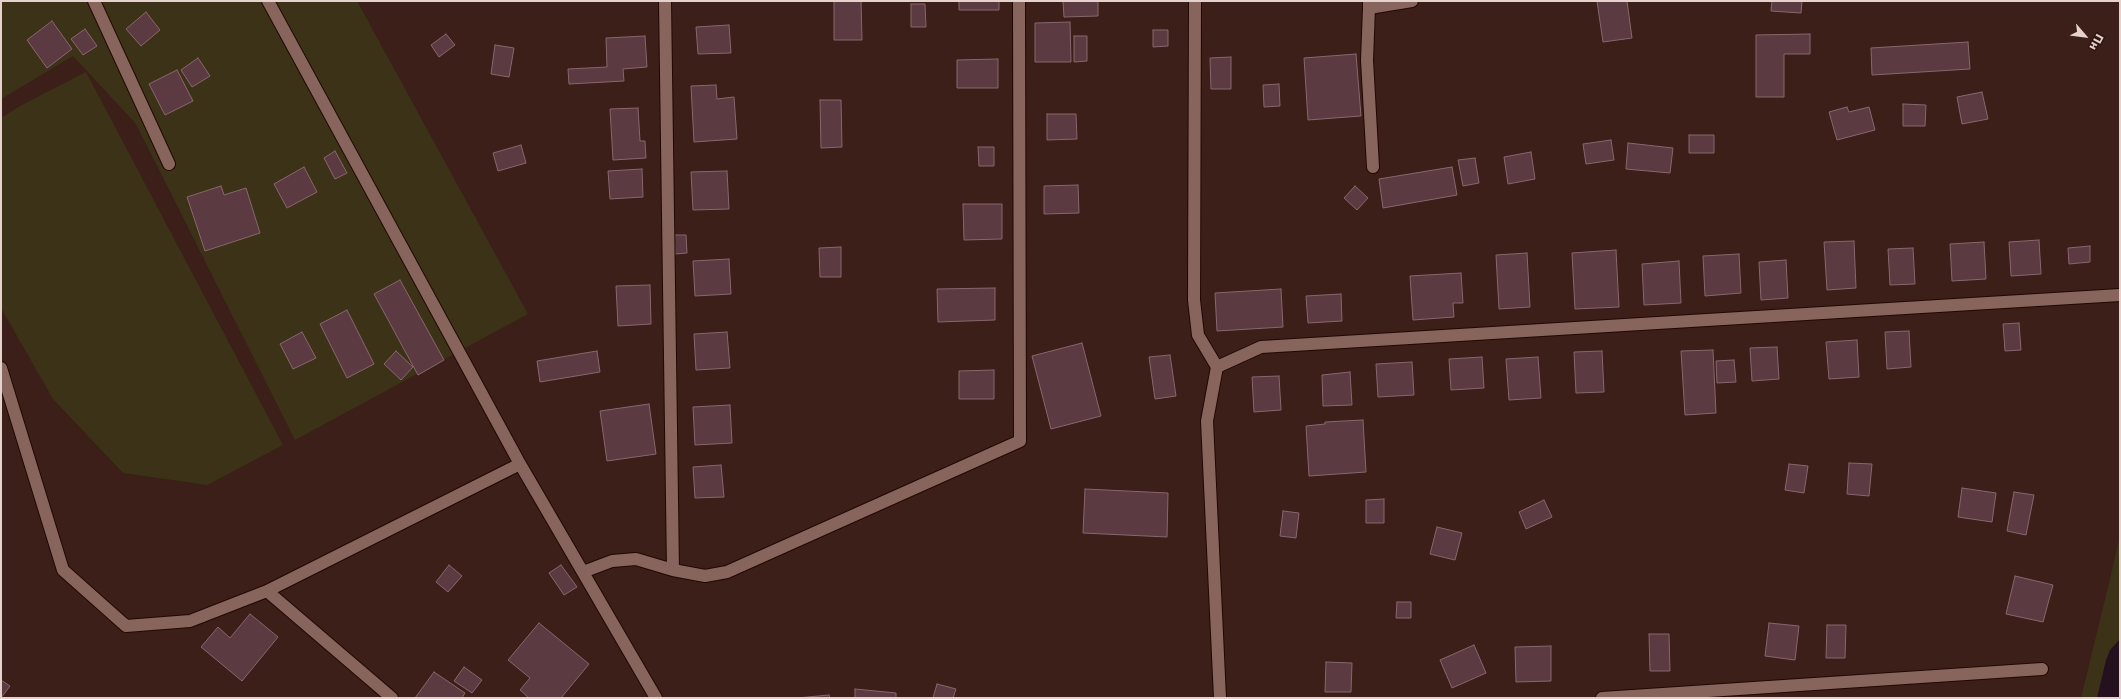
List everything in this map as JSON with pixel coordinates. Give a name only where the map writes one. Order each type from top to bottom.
[{"type":"street","points":[[94,1],[169,164]]},
{"type":"street","points":[[268,1],[520,464],[656,698]]},
{"type":"street","points":[[666,1],[673,570]]},
{"type":"street","points":[[583,572],[612,561],[636,559],[673,570],[705,576],[727,572],[1020,441],[1019,1]]},
{"type":"street","points":[[1195,1],[1194,300],[1198,334],[1217,367],[1207,421],[1220,698]]},
{"type":"street","points":[[1373,167],[1367,60],[1369,4],[1412,1]]},
{"type":"street","points":[[1217,367],[1261,347],[2120,295]]},
{"type":"street","points":[[1,368],[63,570],[126,626],[190,621],[267,591],[520,464]]},
{"type":"street","points":[[267,591],[392,698]]},
{"type":"street","points":[[1602,698],[2042,669]]},
{"type":"shaded area","points":[[1,1],[357,1],[528,314],[295,440],[136,124],[73,56],[1,99]]},
{"type":"shaded area","points":[[86,72],[283,445],[207,485],[123,473],[53,399],[1,308],[1,118],[20,106]]},
{"type":"shaded area","points":[[2120,535],[2120,698],[2081,698],[2110,579]]},
{"type":"shaded area","points":[[2120,639],[2120,698],[2097,698],[2106,660],[2110,650]]},
{"type":"building","points":[[834,1],[861,1],[862,40],[834,40]]},
{"type":"building","points":[[959,1],[999,1],[999,10],[959,10]]},
{"type":"building","points":[[1063,1],[1098,1],[1098,16],[1064,17]]},
{"type":"building","points":[[1597,1],[1627,1],[1632,38],[1603,42]]},
{"type":"building","points":[[1772,1],[1802,1],[1801,13],[1771,11]]},
{"type":"building","points":[[911,4],[925,4],[926,27],[911,27]]},
{"type":"building","points":[[146,12],[160,30],[141,46],[126,29]]},
{"type":"building","points":[[52,21],[72,49],[47,68],[27,40]]},
{"type":"building","points":[[1070,22],[1071,62],[1035,62],[1035,23]]},
{"type":"building","points":[[729,25],[731,53],[698,54],[696,27]]},
{"type":"building","points":[[85,29],[97,46],[83,55],[71,39]]},
{"type":"building","points":[[1153,30],[1168,30],[1168,46],[1153,47]]},
{"type":"building","points":[[446,34],[455,45],[439,57],[431,45]]},
{"type":"building","points":[[1810,34],[1810,54],[1784,54],[1784,97],[1756,97],[1756,35]]},
{"type":"building","points":[[645,36],[647,67],[623,69],[624,81],[569,84],[568,69],[607,67],[606,38]]},
{"type":"building","points":[[1074,36],[1087,36],[1087,61],[1074,62]]},
{"type":"building","points":[[1968,42],[1970,69],[1872,75],[1871,48]]},
{"type":"building","points":[[495,45],[514,48],[509,77],[491,74]]},
{"type":"building","points":[[1356,54],[1361,116],[1308,120],[1304,58]]},
{"type":"building","points":[[1231,57],[1231,89],[1211,89],[1210,58]]},
{"type":"building","points":[[198,58],[210,76],[192,87],[181,70]]},
{"type":"building","points":[[998,59],[998,88],[957,88],[957,60]]},
{"type":"building","points":[[177,70],[193,101],[165,115],[149,84]]},
{"type":"building","points":[[1279,84],[1280,106],[1264,107],[1263,85]]},
{"type":"building","points":[[716,85],[717,99],[734,97],[737,139],[694,142],[691,86]]},
{"type":"building","points":[[1982,92],[1988,119],[1962,124],[1957,97]]},
{"type":"building","points":[[820,100],[841,100],[842,147],[821,148]]},
{"type":"building","points":[[1903,104],[1926,105],[1925,126],[1903,126]]},
{"type":"building","points":[[1847,107],[1849,112],[1869,107],[1875,130],[1837,140],[1829,112]]},
{"type":"building","points":[[638,108],[640,141],[645,141],[646,158],[613,160],[610,109]]},
{"type":"building","points":[[1047,114],[1076,114],[1077,139],[1047,140]]},
{"type":"building","points":[[1689,135],[1714,135],[1714,153],[1689,153]]},
{"type":"building","points":[[1611,140],[1614,160],[1586,164],[1583,144]]},
{"type":"building","points":[[1628,143],[1673,148],[1670,173],[1626,169]]},
{"type":"building","points":[[521,145],[526,163],[498,171],[493,153]]},
{"type":"building","points":[[978,147],[994,147],[994,166],[979,166]]},
{"type":"building","points":[[335,151],[347,173],[335,179],[324,158]]},
{"type":"building","points":[[1531,152],[1535,179],[1508,184],[1504,157]]},
{"type":"building","points":[[1475,158],[1479,183],[1463,186],[1458,160]]},
{"type":"building","points":[[304,167],[317,192],[287,208],[274,184]]},
{"type":"building","points":[[1452,167],[1457,195],[1383,208],[1379,179]]},
{"type":"building","points":[[642,169],[643,197],[610,199],[608,171]]},
{"type":"building","points":[[727,171],[729,209],[693,210],[691,172]]},
{"type":"building","points":[[1078,185],[1079,213],[1044,214],[1044,186]]},
{"type":"building","points":[[221,186],[224,195],[246,188],[260,233],[205,251],[187,197]]},
{"type":"building","points":[[1355,186],[1368,198],[1357,210],[1344,198]]},
{"type":"building","points":[[963,204],[1002,204],[1002,239],[964,240]]},
{"type":"building","points":[[674,235],[686,235],[687,253],[675,254]]},
{"type":"building","points":[[2039,240],[2041,274],[2011,276],[2009,242]]},
{"type":"building","points":[[1854,241],[1856,288],[1827,290],[1824,242]]},
{"type":"building","points":[[1984,242],[1986,279],[1952,281],[1950,244]]},
{"type":"building","points":[[2090,246],[2090,262],[2069,264],[2068,248]]},
{"type":"building","points":[[841,247],[841,277],[820,277],[819,248]]},
{"type":"building","points":[[1913,248],[1915,284],[1890,285],[1888,249]]},
{"type":"building","points":[[1616,250],[1619,307],[1575,309],[1572,253]]},
{"type":"building","points":[[1527,253],[1530,307],[1499,309],[1496,255]]},
{"type":"building","points":[[1739,254],[1741,293],[1705,296],[1703,256]]},
{"type":"building","points":[[729,259],[731,294],[695,296],[693,261]]},
{"type":"building","points":[[1786,260],[1788,298],[1761,300],[1759,262]]},
{"type":"building","points":[[1679,261],[1681,303],[1644,305],[1642,264]]},
{"type":"building","points":[[1461,273],[1463,303],[1453,303],[1454,317],[1413,320],[1410,276]]},
{"type":"building","points":[[400,280],[444,360],[418,375],[374,294]]},
{"type":"building","points":[[650,285],[651,324],[618,326],[616,286]]},
{"type":"building","points":[[995,288],[995,320],[938,322],[937,289]]},
{"type":"building","points":[[1281,289],[1283,327],[1217,331],[1215,293]]},
{"type":"building","points":[[1341,294],[1342,321],[1308,323],[1306,296]]},
{"type":"building","points":[[347,310],[374,364],[347,378],[320,324]]},
{"type":"building","points":[[2019,323],[2021,350],[2005,351],[2003,324]]},
{"type":"building","points":[[1909,331],[1911,367],[1887,369],[1885,332]]},
{"type":"building","points":[[302,332],[316,358],[293,369],[280,344]]},
{"type":"building","points":[[727,332],[730,368],[696,370],[694,334]]},
{"type":"building","points":[[1857,340],[1859,377],[1829,379],[1826,342]]},
{"type":"building","points":[[1082,343],[1101,416],[1051,429],[1032,356]]},
{"type":"building","points":[[1777,347],[1779,379],[1752,381],[1750,348]]},
{"type":"building","points":[[1713,350],[1716,413],[1685,415],[1681,351]]},
{"type":"building","points":[[396,351],[413,367],[401,380],[384,364]]},
{"type":"building","points":[[597,351],[600,372],[540,382],[537,361]]},
{"type":"building","points":[[1602,351],[1604,392],[1576,393],[1574,352]]},
{"type":"building","points":[[1170,355],[1176,396],[1155,399],[1149,357]]},
{"type":"building","points":[[1482,357],[1484,388],[1451,390],[1449,359]]},
{"type":"building","points":[[1538,357],[1541,398],[1509,400],[1506,359]]},
{"type":"building","points":[[1734,360],[1736,382],[1717,383],[1716,361]]},
{"type":"building","points":[[1412,362],[1414,395],[1378,397],[1376,364]]},
{"type":"building","points":[[994,370],[994,399],[959,399],[959,371]]},
{"type":"building","points":[[1350,372],[1352,405],[1323,406],[1322,375]]},
{"type":"building","points":[[1279,376],[1281,410],[1254,412],[1252,377]]},
{"type":"building","points":[[649,404],[656,454],[607,461],[600,411]]},
{"type":"building","points":[[730,405],[732,443],[695,445],[693,407]]},
{"type":"building","points":[[1363,420],[1366,472],[1309,476],[1306,426],[1325,424],[1325,422]]},
{"type":"building","points":[[1849,463],[1872,464],[1869,496],[1847,494]]},
{"type":"building","points":[[1789,464],[1808,466],[1804,493],[1785,490]]},
{"type":"building","points":[[721,465],[724,497],[695,498],[693,467]]},
{"type":"building","points":[[1962,488],[1996,493],[1992,522],[1958,517]]},
{"type":"building","points":[[1085,489],[1168,493],[1167,537],[1083,533]]},
{"type":"building","points":[[2014,492],[2034,495],[2026,535],[2007,531]]},
{"type":"building","points":[[1384,499],[1384,523],[1366,523],[1366,500]]},
{"type":"building","points":[[1544,500],[1552,517],[1526,529],[1519,512]]},
{"type":"building","points":[[1283,511],[1299,513],[1296,538],[1280,536]]},
{"type":"building","points":[[1437,527],[1462,533],[1455,560],[1430,554]]},
{"type":"building","points":[[449,565],[462,576],[448,592],[436,582]]},
{"type":"building","points":[[561,565],[577,587],[564,595],[549,573]]},
{"type":"building","points":[[2015,576],[2053,585],[2043,622],[2006,614]]},
{"type":"building","points":[[1397,602],[1411,602],[1411,618],[1396,618]]},
{"type":"building","points":[[250,614],[278,637],[242,681],[201,647],[218,627],[230,638]]},
{"type":"building","points":[[539,623],[589,664],[561,698],[529,698],[520,690],[530,678],[508,660]]},
{"type":"building","points":[[1769,623],[1799,626],[1795,660],[1765,656]]},
{"type":"building","points":[[1827,625],[1846,625],[1845,658],[1826,658]]},
{"type":"building","points":[[1649,634],[1669,634],[1670,671],[1650,671]]},
{"type":"building","points":[[1474,645],[1486,673],[1452,688],[1440,660]]},
{"type":"building","points":[[1551,646],[1551,681],[1516,682],[1515,647]]},
{"type":"building","points":[[1326,662],[1352,663],[1351,692],[1325,692]]},
{"type":"building","points":[[464,667],[482,680],[472,693],[454,681]]},
{"type":"building","points":[[434,672],[465,693],[462,698],[415,698]]},
{"type":"building","points":[[1,680],[10,686],[1,698]]},
{"type":"building","points":[[937,684],[956,689],[953,698],[933,698]]},
{"type":"building","points":[[855,689],[896,693],[896,698],[855,698]]},
{"type":"building","points":[[829,695],[830,698],[797,698]]}]
